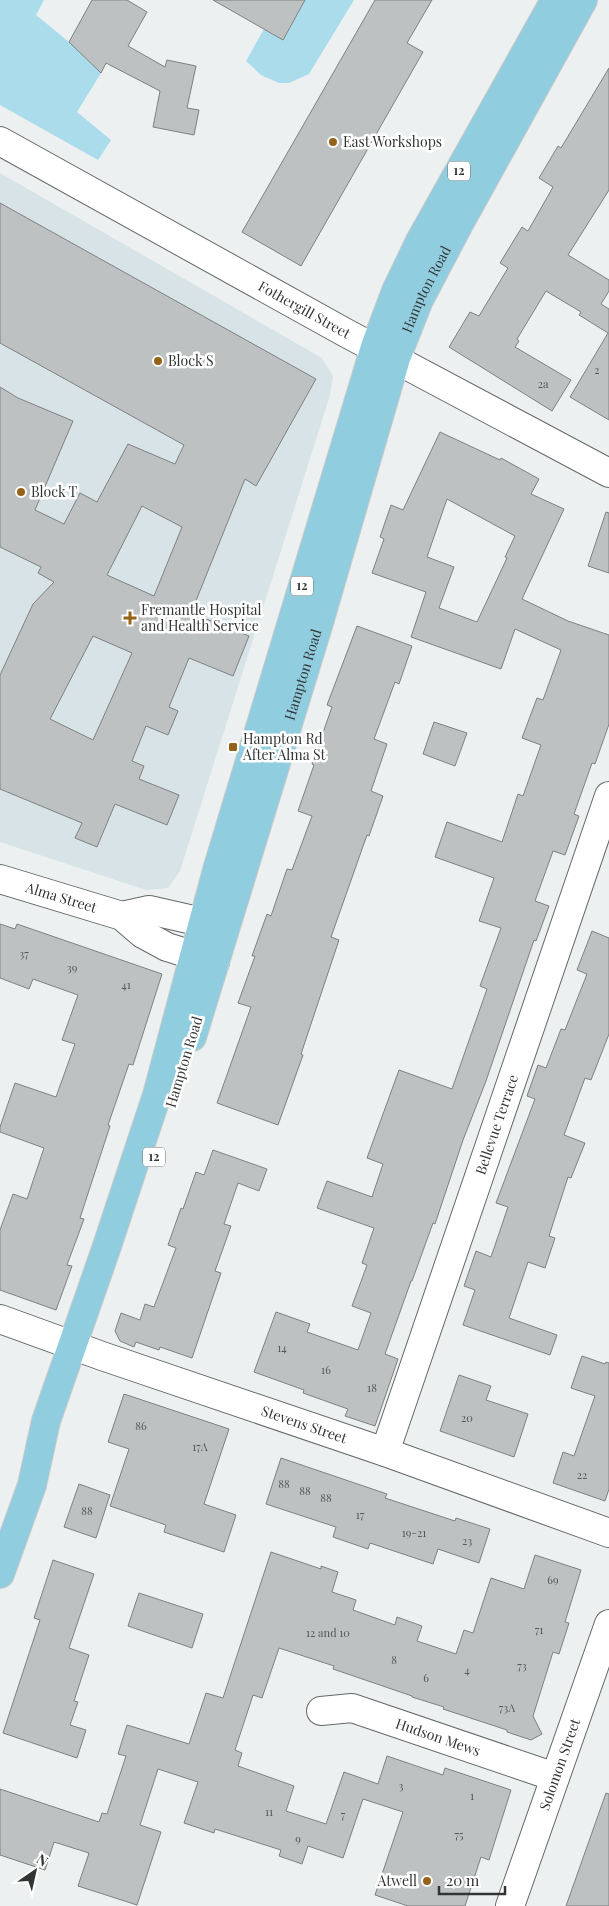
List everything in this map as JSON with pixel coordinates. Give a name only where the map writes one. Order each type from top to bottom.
[{"type":"main road","name":"Hampton Road","points":[[0,1574],[32,1485],[66,1417],[82,1348],[159,1142],[214,924],[217,870],[385,353],[396,291],[420,241],[555,0]]},
{"type":"main road","name":"Hampton Road","points":[[385,353],[419,300],[583,0]]},
{"type":"street","name":"Fothergill Street","points":[[0,141],[385,353],[609,473]]},
{"type":"street","name":"Bellevue Terrace","points":[[386,1452],[609,796]]},
{"type":"street","name":"Alma Street","points":[[0,879],[122,916],[143,934],[167,947],[205,959]]},
{"type":"street","name":"Alma Street","points":[[122,916],[149,910],[214,924]]},
{"type":"street","name":"Stevens Street","points":[[0,1319],[386,1452],[609,1533]]},
{"type":"street","name":"Solomon Street","points":[[510,1906],[609,1624]]},
{"type":"street","name":"Hudson Mews","points":[[321,1711],[352,1708],[555,1777]]},
{"type":"shaded area","points":[[0,0],[44,0],[36,15],[69,42],[101,73],[77,112],[111,140],[98,160],[0,105]]},
{"type":"shaded area","points":[[305,0],[354,0],[309,74],[289,83],[279,83],[261,75],[246,61],[264,29],[283,40]]},
{"type":"shaded area","name":"Fremantle Hospital and Health Service","points":[[0,173],[322,358],[333,376],[330,395],[180,871],[168,888],[146,890],[0,842]]},
{"type":"building","points":[[92,0],[127,0],[147,12],[128,46],[165,67],[167,60],[196,66],[187,108],[199,110],[194,135],[153,127],[160,91],[106,63],[101,73],[69,42]]},
{"type":"building","points":[[213,0],[305,0],[283,40]]},
{"type":"building","name":"East Workshops","points":[[375,0],[432,0],[407,43],[423,52],[301,266],[242,232]]},
{"type":"building","points":[[609,68],[609,190],[568,255],[609,280],[609,291],[601,304],[609,309],[609,420],[570,397],[608,333],[579,315],[581,312],[546,291],[517,339],[519,341],[515,347],[571,380],[552,411],[449,347],[470,312],[479,316],[508,268],[500,263],[522,227],[528,231],[553,187],[539,178],[558,146],[561,148]]},
{"type":"building","name":"Fremantle Hospital and Health Service","points":[[0,203],[316,379],[256,486],[245,479],[191,613],[249,636],[233,676],[189,658],[169,707],[178,711],[168,735],[146,726],[132,761],[144,766],[139,779],[179,795],[167,825],[115,804],[97,847],[75,838],[82,823],[0,789],[0,675],[33,604],[54,582],[38,573],[41,567],[0,547],[0,387],[18,398],[73,421],[35,510],[64,524],[80,493],[97,502],[128,444],[175,464],[184,445],[0,343]],"holes":[[[142,506],[182,527],[154,596],[107,575]],[[93,636],[132,653],[93,740],[50,719]]]},
{"type":"building","points":[[440,432],[500,460],[501,458],[539,479],[531,494],[564,509],[522,599],[568,621],[609,635],[609,724],[595,764],[592,763],[574,814],[579,816],[565,855],[553,851],[535,901],[549,906],[536,941],[534,940],[435,1224],[433,1223],[385,1354],[398,1359],[375,1426],[345,1416],[348,1409],[303,1393],[304,1390],[254,1372],[276,1312],[310,1324],[307,1332],[358,1350],[371,1313],[352,1306],[367,1265],[362,1263],[374,1228],[317,1208],[327,1181],[372,1197],[383,1164],[367,1158],[399,1070],[452,1089],[487,989],[480,986],[501,928],[479,921],[494,878],[435,857],[447,822],[502,842],[518,794],[523,796],[541,745],[522,738],[537,698],[543,700],[561,650],[515,629],[501,669],[411,637],[426,592],[372,573],[384,539],[380,537],[391,505],[403,510]],"holes":[[[447,499],[515,536],[505,557],[507,558],[477,622],[439,608],[454,567],[427,557]]]},
{"type":"building","points":[[606,512],[609,513],[609,573],[588,566]]},
{"type":"building","points":[[357,626],[412,646],[399,684],[395,682],[374,739],[387,744],[371,791],[383,796],[369,836],[367,835],[331,937],[339,940],[301,1054],[303,1055],[278,1125],[217,1103],[251,1007],[238,1003],[255,956],[252,956],[267,914],[271,916],[287,869],[292,870],[312,816],[298,811],[332,707],[327,705]]},
{"type":"building","points":[[434,722],[467,733],[455,766],[423,754]]},
{"type":"building","points":[[0,924],[15,929],[17,924],[162,974],[133,1065],[129,1064],[108,1125],[110,1126],[80,1218],[84,1219],[67,1265],[72,1266],[56,1310],[0,1290],[0,1230],[13,1194],[27,1199],[44,1148],[0,1132],[0,1127],[15,1083],[56,1097],[75,1044],[62,1040],[78,995],[33,979],[29,989],[0,978]]},
{"type":"building","points":[[592,931],[609,938],[609,1034],[591,1080],[585,1078],[564,1135],[585,1143],[571,1178],[568,1177],[549,1236],[555,1238],[545,1268],[528,1262],[509,1318],[557,1335],[550,1355],[463,1325],[475,1290],[464,1286],[476,1251],[491,1257],[508,1207],[496,1203],[535,1099],[527,1096],[538,1065],[546,1068],[561,1029],[565,1030],[587,974],[577,970]]},
{"type":"building","points":[[213,1150],[267,1169],[259,1191],[238,1183],[224,1224],[231,1226],[215,1271],[221,1273],[192,1358],[160,1347],[159,1350],[136,1342],[134,1347],[120,1341],[115,1331],[121,1313],[140,1320],[145,1304],[154,1307],[176,1248],[168,1245],[181,1208],[183,1209],[196,1172],[204,1175]]},
{"type":"building","points":[[582,1356],[605,1364],[606,1362],[609,1363],[609,1489],[605,1501],[553,1483],[563,1452],[574,1456],[595,1396],[571,1388]]},
{"type":"building","points":[[459,1375],[491,1386],[486,1400],[528,1414],[514,1457],[440,1431]]},
{"type":"building","points":[[124,1394],[229,1429],[204,1504],[236,1515],[224,1552],[164,1532],[166,1525],[110,1506],[129,1449],[108,1442]]},
{"type":"building","points":[[281,1458],[387,1494],[385,1498],[455,1521],[456,1518],[490,1529],[479,1563],[438,1549],[433,1564],[370,1543],[368,1549],[333,1537],[336,1527],[266,1504]]},
{"type":"building","points":[[79,1484],[110,1495],[96,1538],[64,1527]]},
{"type":"building","points":[[271,1552],[321,1569],[321,1566],[338,1572],[332,1592],[356,1600],[353,1610],[395,1625],[397,1617],[422,1626],[417,1641],[456,1654],[464,1630],[473,1633],[491,1578],[524,1589],[535,1555],[581,1570],[565,1622],[569,1623],[559,1654],[553,1652],[533,1716],[542,1734],[531,1740],[443,1709],[444,1707],[333,1669],[334,1666],[279,1648],[262,1698],[253,1695],[235,1750],[242,1753],[238,1766],[294,1786],[286,1811],[326,1824],[344,1772],[378,1784],[387,1756],[443,1775],[445,1768],[511,1790],[489,1860],[481,1857],[465,1906],[408,1906],[375,1895],[403,1812],[363,1799],[343,1858],[308,1846],[302,1864],[279,1856],[281,1850],[215,1829],[214,1833],[184,1823],[198,1782],[158,1769],[140,1825],[161,1832],[137,1905],[78,1886],[89,1853],[54,1842],[45,1870],[0,1855],[0,1789],[99,1822],[102,1813],[107,1814],[126,1756],[118,1754],[127,1725],[189,1744],[206,1693],[223,1698]]},
{"type":"building","points":[[53,1560],[94,1574],[69,1648],[89,1655],[74,1701],[78,1702],[70,1725],[86,1730],[77,1758],[3,1733],[40,1620],[34,1618]]},
{"type":"building","points":[[139,1593],[203,1614],[192,1648],[128,1626]]},
{"type":"building","points":[[606,1793],[609,1794],[609,1906],[566,1906]]},
{"type":"place","name":"East Workshops","points":[[333,142]]},
{"type":"place","name":"Block S","points":[[158,361]]},
{"type":"place","name":"Block T","points":[[21,492]]},
{"type":"place","name":"Fremantle Hospital and Health Service","points":[[130,618]]},
{"type":"place","name":"Hampton Rd After Alma St","points":[[233,747]]},
{"type":"place","name":"Atwell","points":[[427,1881]]}]
